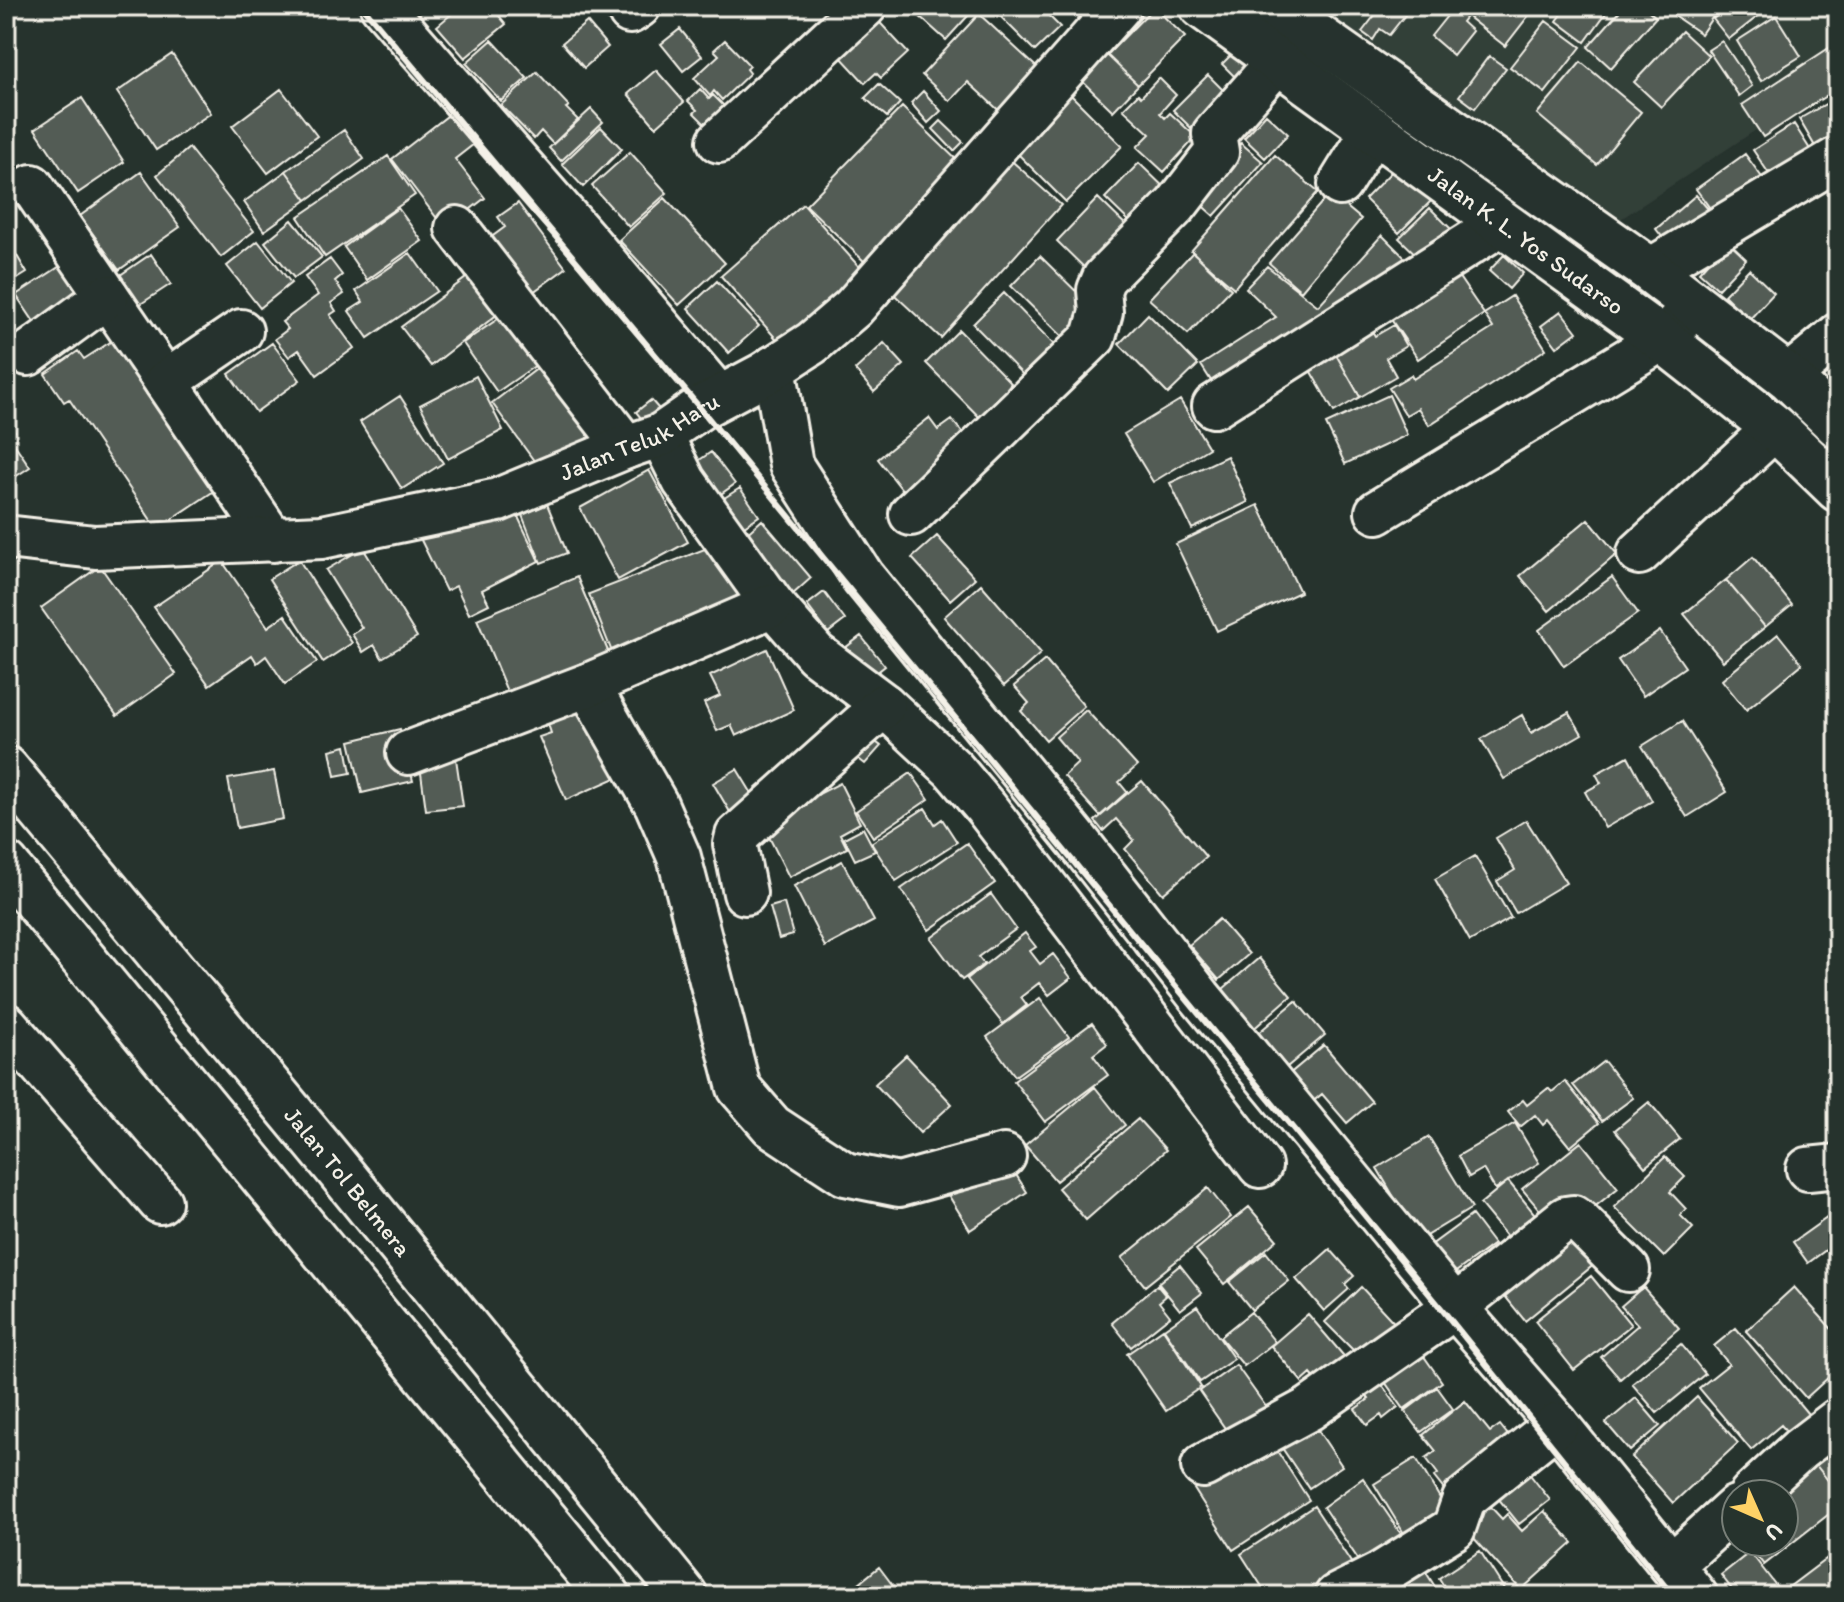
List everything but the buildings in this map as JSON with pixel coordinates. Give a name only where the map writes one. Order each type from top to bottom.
[{"type":"highway","name":"Jalan K. L. Yos Sudarso","points":[[1202,6],[1662,339],[1775,428],[1838,489]]},
{"type":"highway","name":"Jalan K. L. Yos Sudarso","points":[[1274,6],[1650,270],[1788,377],[1838,425]]},
{"type":"highway","name":"Jalan Tol Belmera","points":[[6,769],[332,1162],[685,1596]]},
{"type":"highway","points":[[6,865],[608,1596]]},
{"type":"street","points":[[382,6],[719,397]]},
{"type":"street","points":[[719,141],[865,6]]},
{"type":"street","name":"Jalan Teluk Haru","points":[[6,537],[95,547],[322,537],[498,500],[643,441],[812,343],[853,308],[1120,6]]},
{"type":"street","points":[[911,514],[1094,337],[1101,312],[1099,290],[1104,278],[1176,205],[1217,152],[1214,134],[1278,61]]},
{"type":"street","points":[[1340,184],[1374,129]]},
{"type":"street","points":[[1650,270],[1838,158]]},
{"type":"street","points":[[32,186],[273,540]]},
{"type":"street","points":[[1214,406],[1501,224]]},
{"type":"street","points":[[457,228],[643,441],[684,481],[773,605],[816,654],[884,705],[953,769],[1260,1166]]},
{"type":"street","points":[[28,354],[107,296]]},
{"type":"street","points":[[1377,512],[1662,339],[1695,305]]},
{"type":"street","points":[[166,382],[241,331]]},
{"type":"street","points":[[1788,377],[1838,335]]},
{"type":"street","points":[[774,367],[791,465],[863,577],[1200,997],[1684,1581],[1720,1530]]},
{"type":"street","points":[[1639,553],[1775,428]]},
{"type":"street","points":[[408,753],[588,685],[773,605]]},
{"type":"street","points":[[588,685],[656,804],[679,857],[739,1088],[772,1126],[845,1174],[899,1185],[1004,1156]]},
{"type":"street","points":[[745,893],[735,844],[737,836],[884,705]]},
{"type":"street","points":[[6,1025],[160,1202]]},
{"type":"street","points":[[1203,1466],[1309,1409],[1455,1307],[1566,1218],[1573,1217],[1580,1222],[1628,1270]]},
{"type":"street","points":[[1768,1478],[1838,1420]]},
{"type":"street","points":[[1336,1596],[1380,1574],[1454,1528],[1464,1499],[1557,1424]]},
{"type":"shaded area","points":[[1301,6],[1838,6],[1838,76],[1601,232]]},
{"type":"railway","points":[[362,6],[700,408],[1445,1313],[1673,1596]]}]
